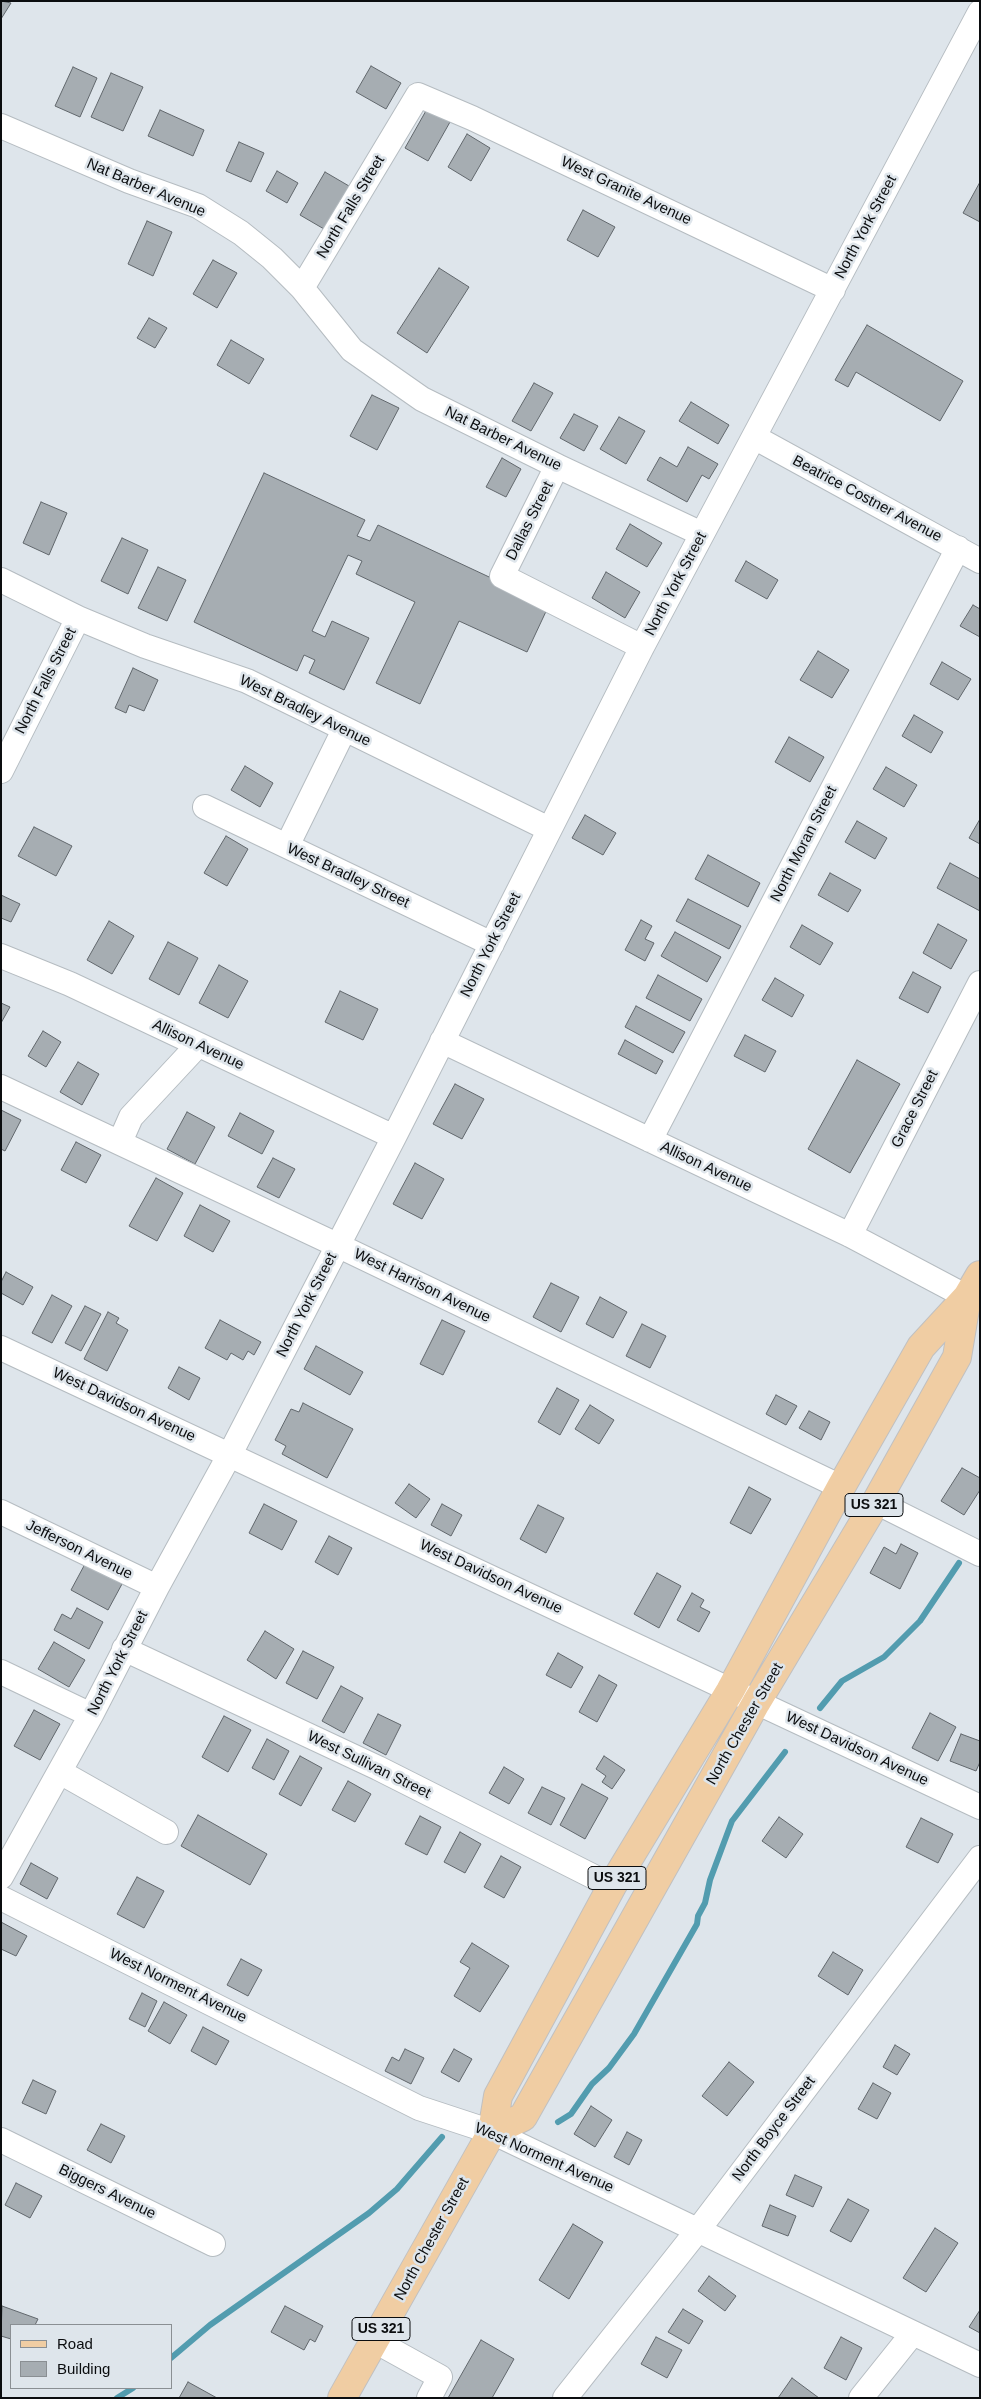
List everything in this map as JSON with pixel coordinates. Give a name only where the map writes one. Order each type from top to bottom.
[{"type":"main road","name":"North Chester Street","points":[[342,2398],[492,2132],[498,2096],[612,1886],[730,1691],[841,1487],[921,1347],[973,1286]]},
{"type":"main road","name":"North Chester Street","points":[[492,2132],[523,2117],[756,1703],[876,1502],[957,1357],[973,1286]]},
{"type":"street","name":"North York Street","points":[[1,1876],[92,1715],[124,1649],[230,1454],[394,1137],[642,648],[980,12]]},
{"type":"street","name":"West Granite Avenue","points":[[418,96],[472,118],[833,290]]},
{"type":"street","name":"North Falls Street","points":[[302,288],[418,96]]},
{"type":"street","name":"Nat Barber Avenue","points":[[1,126],[129,181],[198,206],[241,233],[272,258],[302,288],[352,350],[422,399],[557,466],[702,534]]},
{"type":"street","name":"Beatrice Costner Avenue","points":[[754,438],[980,561]]},
{"type":"street","name":"Dallas Street","points":[[557,466],[502,576],[642,648]]},
{"type":"street","name":"North Moran Street","points":[[650,1140],[958,548]]},
{"type":"street","name":"West Bradley Avenue","points":[[1,580],[78,618],[144,646],[247,681],[549,829]]},
{"type":"street","name":"North Falls Street","points":[[1,772],[78,618]]},
{"type":"street","points":[[287,846],[344,730]]},
{"type":"street","name":"West Bradley Street","points":[[205,807],[492,944]]},
{"type":"street","name":"Allison Avenue","points":[[1,956],[70,984],[394,1137]]},
{"type":"street","name":"Grace Street","points":[[850,1235],[980,983]]},
{"type":"street","name":"Allison Avenue","points":[[442,1041],[850,1235],[973,1286]]},
{"type":"street","points":[[120,1142],[131,1117],[198,1045]]},
{"type":"street","name":"West Harrison Avenue","points":[[1,1087],[337,1245],[841,1487]]},
{"type":"street","name":"West Davidson Avenue","points":[[1,1348],[980,1807]]},
{"type":"street","points":[[876,1502],[980,1554]]},
{"type":"street","name":"Jefferson Avenue","points":[[1,1512],[157,1587]]},
{"type":"street","name":"West Sullivan Street","points":[[124,1649],[378,1768],[612,1886]]},
{"type":"street","points":[[1,1672],[92,1715]]},
{"type":"street","points":[[60,1772],[166,1832]]},
{"type":"street","name":"North Boyce Street","points":[[564,2398],[698,2230],[980,1858]]},
{"type":"street","name":"West Norment Avenue","points":[[1,1898],[419,2108],[492,2132],[980,2365]]},
{"type":"street","name":"Biggers Avenue","points":[[1,2140],[213,2244]]},
{"type":"street","points":[[861,2398],[914,2333]]},
{"type":"street","points":[[375,2341],[440,2377],[429,2398]]},
{"type":"building","points":[[1,1],[11,3],[1,19]]},
{"type":"building","points":[[371,66],[401,83],[386,109],[356,92]]},
{"type":"building","points":[[73,67],[97,78],[80,117],[55,106]]},
{"type":"building","points":[[111,73],[143,87],[123,131],[91,117]]},
{"type":"building","points":[[427,109],[450,122],[428,161],[405,148]]},
{"type":"building","points":[[160,110],[204,130],[193,156],[148,136]]},
{"type":"building","points":[[467,134],[490,148],[471,181],[448,167]]},
{"type":"building","points":[[239,142],[264,153],[251,182],[226,171]]},
{"type":"building","points":[[277,171],[298,183],[287,203],[266,191]]},
{"type":"building","points":[[325,172],[349,186],[324,229],[300,215]]},
{"type":"building","points":[[980,182],[980,222],[963,213]]},
{"type":"building","points":[[583,210],[615,227],[598,257],[567,240]]},
{"type":"building","points":[[147,221],[172,232],[153,276],[128,264]]},
{"type":"building","points":[[213,260],[237,273],[217,308],[193,294]]},
{"type":"building","points":[[439,268],[469,287],[427,353],[397,333]]},
{"type":"building","points":[[149,318],[167,328],[155,348],[137,338]]},
{"type":"building","points":[[867,325],[963,381],[940,421],[856,372],[848,387],[835,380]]},
{"type":"building","points":[[231,340],[264,359],[249,384],[217,365]]},
{"type":"building","points":[[534,383],[553,393],[531,431],[512,421]]},
{"type":"building","points":[[372,395],[399,408],[377,450],[350,436]]},
{"type":"building","points":[[691,402],[729,425],[718,444],[679,421]]},
{"type":"building","points":[[574,414],[598,426],[584,451],[560,438]]},
{"type":"building","points":[[619,417],[645,431],[626,464],[600,449]]},
{"type":"building","points":[[688,447],[718,464],[709,479],[702,475],[687,502],[647,480],[660,457],[677,467]]},
{"type":"building","points":[[502,458],[521,469],[506,497],[486,487]]},
{"type":"building","points":[[264,473],[365,520],[357,536],[370,541],[378,525],[549,605],[527,652],[459,621],[420,704],[376,683],[415,602],[356,574],[362,561],[348,555],[312,631],[325,637],[332,621],[369,638],[344,690],[309,673],[315,660],[304,655],[297,671],[194,622]]},
{"type":"building","points":[[41,502],[67,513],[49,555],[23,543]]},
{"type":"building","points":[[630,524],[662,543],[647,567],[616,549]]},
{"type":"building","points":[[122,538],[148,550],[128,594],[101,581]]},
{"type":"building","points":[[746,561],[778,580],[767,599],[735,581]]},
{"type":"building","points":[[158,567],[186,580],[167,621],[138,608]]},
{"type":"building","points":[[606,572],[640,592],[625,618],[592,598]]},
{"type":"building","points":[[973,605],[980,609],[980,637],[960,626]]},
{"type":"building","points":[[818,651],[849,670],[832,698],[800,680]]},
{"type":"building","points":[[942,662],[971,679],[958,700],[930,684]]},
{"type":"building","points":[[133,668],[158,680],[144,711],[129,705],[126,713],[115,708]]},
{"type":"building","points":[[914,715],[943,732],[931,753],[902,736]]},
{"type":"building","points":[[789,737],[824,757],[810,782],[775,762]]},
{"type":"building","points":[[245,766],[273,783],[260,807],[231,790]]},
{"type":"building","points":[[886,767],[917,785],[904,807],[873,789]]},
{"type":"building","points":[[585,815],[616,833],[603,855],[572,838]]},
{"type":"building","points":[[980,819],[980,844],[969,838]]},
{"type":"building","points":[[857,821],[887,838],[875,859],[845,842]]},
{"type":"building","points":[[34,827],[72,846],[56,876],[18,856]]},
{"type":"building","points":[[226,836],[248,849],[227,886],[204,873]]},
{"type":"building","points":[[708,855],[760,883],[748,907],[695,879]]},
{"type":"building","points":[[950,863],[980,879],[980,911],[937,888]]},
{"type":"building","points":[[830,873],[861,890],[848,912],[818,895]]},
{"type":"building","points":[[1,895],[20,904],[11,922],[1,918]]},
{"type":"building","points":[[688,899],[741,926],[729,949],[676,921]]},
{"type":"building","points":[[641,920],[652,926],[645,939],[654,943],[645,961],[625,950]]},
{"type":"building","points":[[109,921],[134,936],[112,974],[87,960]]},
{"type":"building","points":[[938,924],[967,940],[951,969],[923,953]]},
{"type":"building","points":[[802,925],[833,943],[820,965],[790,947]]},
{"type":"building","points":[[675,932],[721,957],[707,982],[661,956]]},
{"type":"building","points":[[168,942],[198,958],[179,995],[149,979]]},
{"type":"building","points":[[219,965],[248,981],[228,1018],[199,1003]]},
{"type":"building","points":[[913,972],[941,987],[928,1013],[899,998]]},
{"type":"building","points":[[658,975],[702,999],[690,1021],[646,998]]},
{"type":"building","points":[[775,978],[804,995],[792,1017],[762,1000]]},
{"type":"building","points":[[340,991],[378,1009],[363,1040],[325,1022]]},
{"type":"building","points":[[1,1003],[10,1007],[1,1023]]},
{"type":"building","points":[[636,1006],[685,1032],[673,1053],[625,1027]]},
{"type":"building","points":[[43,1031],[61,1042],[46,1067],[28,1056]]},
{"type":"building","points":[[745,1035],[776,1051],[765,1072],[734,1056]]},
{"type":"building","points":[[625,1040],[663,1061],[656,1074],[618,1054]]},
{"type":"building","points":[[857,1060],[900,1084],[850,1173],[808,1149]]},
{"type":"building","points":[[78,1062],[99,1074],[82,1105],[60,1092]]},
{"type":"building","points":[[455,1084],[484,1099],[462,1139],[433,1124]]},
{"type":"building","points":[[1,1110],[21,1120],[5,1151],[1,1149]]},
{"type":"building","points":[[187,1112],[215,1127],[195,1164],[167,1149]]},
{"type":"building","points":[[240,1113],[274,1131],[262,1154],[228,1136]]},
{"type":"building","points":[[76,1142],[101,1155],[86,1183],[61,1170]]},
{"type":"building","points":[[273,1158],[295,1169],[279,1198],[257,1187]]},
{"type":"building","points":[[415,1163],[444,1179],[422,1219],[393,1204]]},
{"type":"building","points":[[156,1178],[183,1193],[157,1241],[129,1226]]},
{"type":"building","points":[[200,1205],[230,1221],[213,1252],[184,1236]]},
{"type":"building","points":[[6,1272],[33,1287],[23,1305],[1,1293],[1,1282]]},
{"type":"building","points":[[551,1283],[579,1297],[561,1332],[533,1317]]},
{"type":"building","points":[[52,1295],[72,1306],[52,1343],[32,1333]]},
{"type":"building","points":[[600,1297],[627,1312],[613,1338],[586,1324]]},
{"type":"building","points":[[85,1306],[101,1314],[81,1351],[65,1343]]},
{"type":"building","points":[[108,1312],[119,1318],[116,1323],[128,1330],[107,1371],[84,1359]]},
{"type":"building","points":[[220,1320],[261,1342],[254,1355],[248,1351],[243,1360],[231,1353],[227,1360],[205,1348]]},
{"type":"building","points":[[442,1320],[465,1331],[443,1375],[420,1364]]},
{"type":"building","points":[[642,1324],[666,1336],[650,1368],[626,1356]]},
{"type":"building","points":[[316,1346],[363,1372],[350,1395],[304,1369]]},
{"type":"building","points":[[179,1367],[200,1378],[189,1400],[168,1388]]},
{"type":"building","points":[[557,1388],[579,1400],[560,1435],[538,1422]]},
{"type":"building","points":[[776,1395],[797,1406],[786,1425],[766,1414]]},
{"type":"building","points":[[303,1403],[353,1429],[327,1478],[282,1454],[286,1446],[275,1440],[291,1409],[299,1412]]},
{"type":"building","points":[[590,1405],[614,1420],[599,1444],[575,1429]]},
{"type":"building","points":[[809,1411],[830,1422],[821,1440],[799,1428]]},
{"type":"building","points":[[962,1468],[980,1478],[980,1490],[964,1515],[941,1501]]},
{"type":"building","points":[[409,1484],[430,1499],[416,1518],[395,1503]]},
{"type":"building","points":[[749,1487],[771,1499],[751,1534],[730,1523]]},
{"type":"building","points":[[264,1504],[297,1521],[282,1550],[249,1533]]},
{"type":"building","points":[[442,1504],[462,1515],[451,1536],[431,1525]]},
{"type":"building","points":[[538,1505],[564,1518],[546,1553],[520,1539]]},
{"type":"building","points":[[329,1536],[352,1548],[338,1575],[315,1562]]},
{"type":"building","points":[[901,1544],[918,1553],[900,1589],[870,1573],[884,1547],[896,1554]]},
{"type":"building","points":[[85,1564],[122,1584],[108,1610],[71,1590]]},
{"type":"building","points":[[657,1573],[681,1586],[659,1628],[634,1614]]},
{"type":"building","points":[[692,1593],[704,1600],[700,1607],[710,1612],[699,1632],[677,1620]]},
{"type":"building","points":[[77,1608],[103,1622],[89,1649],[54,1630],[62,1614],[71,1619]]},
{"type":"building","points":[[265,1631],[294,1649],[276,1679],[247,1660]]},
{"type":"building","points":[[54,1642],[85,1660],[69,1687],[38,1669]]},
{"type":"building","points":[[303,1651],[334,1667],[317,1699],[286,1683]]},
{"type":"building","points":[[558,1653],[583,1667],[571,1688],[546,1675]]},
{"type":"building","points":[[599,1675],[617,1685],[597,1722],[579,1712]]},
{"type":"building","points":[[341,1686],[363,1698],[344,1733],[322,1721]]},
{"type":"building","points":[[34,1710],[60,1724],[40,1760],[14,1746]]},
{"type":"building","points":[[930,1713],[956,1727],[938,1761],[912,1748]]},
{"type":"building","points":[[378,1714],[401,1725],[386,1755],[363,1743]]},
{"type":"building","points":[[224,1716],[251,1730],[228,1772],[202,1757]]},
{"type":"building","points":[[961,1734],[980,1741],[980,1762],[976,1771],[950,1761]]},
{"type":"building","points":[[267,1739],[289,1751],[274,1780],[252,1768]]},
{"type":"building","points":[[300,1756],[322,1768],[301,1806],[279,1794]]},
{"type":"building","points":[[604,1756],[625,1770],[612,1789],[602,1782],[606,1776],[596,1769]]},
{"type":"building","points":[[504,1767],[524,1779],[509,1804],[489,1793]]},
{"type":"building","points":[[348,1781],[371,1794],[355,1822],[332,1810]]},
{"type":"building","points":[[582,1784],[608,1798],[585,1839],[560,1825]]},
{"type":"building","points":[[542,1787],[565,1798],[551,1825],[528,1813]]},
{"type":"building","points":[[198,1815],[267,1854],[250,1885],[181,1846]]},
{"type":"building","points":[[420,1816],[441,1827],[427,1855],[405,1844]]},
{"type":"building","points":[[779,1817],[803,1834],[786,1858],[762,1841]]},
{"type":"building","points":[[921,1818],[953,1834],[938,1863],[906,1847]]},
{"type":"building","points":[[460,1832],[481,1844],[465,1873],[444,1862]]},
{"type":"building","points":[[501,1856],[521,1867],[504,1898],[484,1887]]},
{"type":"building","points":[[31,1863],[58,1878],[47,1899],[20,1884]]},
{"type":"building","points":[[137,1877],[164,1891],[144,1928],[117,1914]]},
{"type":"building","points":[[1,1922],[27,1936],[16,1956],[1,1949]]},
{"type":"building","points":[[472,1943],[509,1966],[480,2012],[454,1996],[470,1968],[460,1962]]},
{"type":"building","points":[[833,1952],[863,1970],[848,1995],[818,1976]]},
{"type":"building","points":[[241,1959],[262,1970],[248,1996],[227,1985]]},
{"type":"building","points":[[142,1993],[157,2001],[145,2027],[129,2019]]},
{"type":"building","points":[[164,2002],[187,2015],[170,2044],[148,2031]]},
{"type":"building","points":[[203,2027],[229,2041],[216,2065],[191,2051]]},
{"type":"building","points":[[895,2045],[910,2054],[897,2075],[883,2067]]},
{"type":"building","points":[[405,2049],[424,2058],[411,2084],[385,2071],[392,2057],[399,2061]]},
{"type":"building","points":[[454,2049],[472,2059],[459,2082],[441,2072]]},
{"type":"building","points":[[729,2062],[754,2082],[727,2116],[702,2096]]},
{"type":"building","points":[[33,2080],[56,2091],[46,2114],[22,2103]]},
{"type":"building","points":[[873,2083],[891,2093],[877,2119],[858,2109]]},
{"type":"building","points":[[591,2106],[612,2120],[595,2147],[574,2134]]},
{"type":"building","points":[[101,2124],[125,2136],[111,2163],[87,2150]]},
{"type":"building","points":[[627,2132],[642,2140],[629,2165],[614,2157]]},
{"type":"building","points":[[795,2175],[822,2187],[813,2207],[786,2195]]},
{"type":"building","points":[[16,2183],[42,2196],[30,2218],[5,2205]]},
{"type":"building","points":[[848,2199],[869,2210],[851,2242],[830,2231]]},
{"type":"building","points":[[770,2205],[796,2216],[788,2236],[762,2226]]},
{"type":"building","points":[[573,2224],[603,2242],[569,2299],[539,2280]]},
{"type":"building","points":[[935,2228],[958,2243],[926,2292],[903,2278]]},
{"type":"building","points":[[709,2276],[736,2296],[725,2311],[698,2291]]},
{"type":"building","points":[[2,2306],[38,2319],[36,2324],[10,2324],[10,2339],[1,2336]]},
{"type":"building","points":[[285,2306],[323,2326],[315,2342],[310,2339],[304,2350],[271,2332]]},
{"type":"building","points":[[683,2309],[703,2321],[689,2344],[668,2332]]},
{"type":"building","points":[[980,2310],[980,2333],[969,2327]]},
{"type":"building","points":[[656,2337],[682,2350],[667,2378],[641,2364]]},
{"type":"building","points":[[841,2337],[862,2348],[846,2380],[824,2368]]},
{"type":"building","points":[[481,2340],[514,2359],[492,2398],[448,2398]]},
{"type":"building","points":[[792,2378],[819,2398],[778,2398]]},
{"type":"building","points":[[188,2382],[217,2398],[179,2398]]},
{"type":"waterway","points":[[820,1708],[842,1681],[884,1657],[920,1621],[959,1563]]},
{"type":"waterway","points":[[558,2122],[571,2114],[592,2084],[609,2068],[634,2034],[697,1924],[698,1916],[705,1903],[710,1880],[732,1821],[785,1752]]},
{"type":"waterway","points":[[172,2357],[210,2325],[369,2213],[397,2189],[442,2137]]},
{"type":"waterway","points":[[117,2398],[131,2389]]}]
